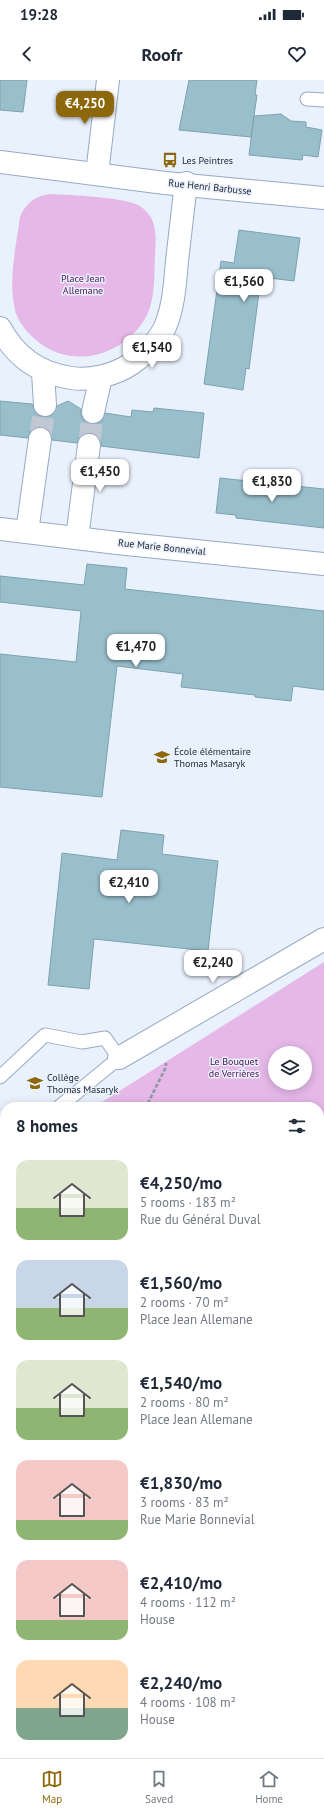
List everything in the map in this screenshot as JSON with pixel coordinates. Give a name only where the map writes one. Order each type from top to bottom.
[{"type":"street","points":[[97,174],[108,80]]},
{"type":"street","name":"Rue Henri Barbusse","points":[[0,162],[97,174],[324,198]]},
{"type":"street","points":[[0,328],[9,344],[26,360],[44,372],[75,379],[101,377],[122,370],[150,350],[165,328],[172,306],[186,183]]},
{"type":"street","points":[[44,372],[45,405]]},
{"type":"street","points":[[93,412],[101,377]]},
{"type":"street","points":[[27,532],[40,439]]},
{"type":"street","points":[[77,538],[89,445]]},
{"type":"street","name":"Rue Marie Bonnevial","points":[[0,529],[324,564]]},
{"type":"street","points":[[119,1058],[324,939]]},
{"type":"lane","points":[[307,99],[324,100]]},
{"type":"lane","points":[[0,1077],[45,1035],[82,1042],[104,1038],[119,1058],[65,1102]]},
{"type":"path","points":[[148,1102],[166,1067],[163,1032]]},
{"type":"green space","name":"Place Jean Allemane","points":[[50,194],[123,200],[140,206],[146,211],[153,222],[156,241],[154,290],[150,307],[143,322],[133,334],[121,344],[107,351],[78,357],[49,349],[29,334],[16,314],[13,299],[12,275],[20,217],[28,204],[35,198]]},
{"type":"green space","name":"Le Bouquet de Verrières","points":[[324,962],[324,1102],[102,1102]]},
{"type":"building","points":[[0,80],[27,80],[23,112],[0,110]]},
{"type":"building","points":[[189,80],[257,80],[255,95],[257,95],[251,137],[179,130]]},
{"type":"building","points":[[281,114],[291,121],[306,122],[306,127],[322,130],[318,157],[303,155],[302,160],[249,155],[254,116]]},
{"type":"building","points":[[239,230],[300,238],[294,281],[261,277],[249,369],[246,368],[243,390],[204,384],[221,261],[234,263]]},
{"type":"building","points":[[0,401],[32,404],[35,412],[40,416],[45,417],[52,415],[57,406],[68,401],[81,409],[81,415],[84,421],[91,424],[97,424],[102,421],[105,413],[131,417],[132,410],[153,412],[154,408],[204,413],[199,458],[101,446],[101,441],[97,435],[90,433],[85,433],[79,437],[77,443],[52,440],[48,429],[41,427],[30,431],[28,438],[0,435]]},
{"type":"building","points":[[220,478],[324,489],[324,528],[236,518],[236,515],[216,513]]},
{"type":"building","points":[[87,564],[127,568],[125,589],[324,611],[324,690],[293,686],[291,701],[255,697],[255,695],[181,687],[183,674],[117,666],[102,797],[0,787],[0,654],[76,662],[81,611],[0,602],[0,576],[84,585]]},
{"type":"building","points":[[121,830],[164,835],[162,854],[218,861],[208,951],[94,939],[89,989],[48,985],[62,853],[117,860]]},
{"type":"tunnel","points":[[40,439],[45,405]]},
{"type":"tunnel","points":[[89,445],[93,412]]},
{"type":"place","name":"Les Peintres","points":[[170,160]]},
{"type":"place","name":"École élémentaire Thomas Masaryk","points":[[162,757]]},
{"type":"place","name":"Collège Thomas Masaryk","points":[[35,1083]]}]
